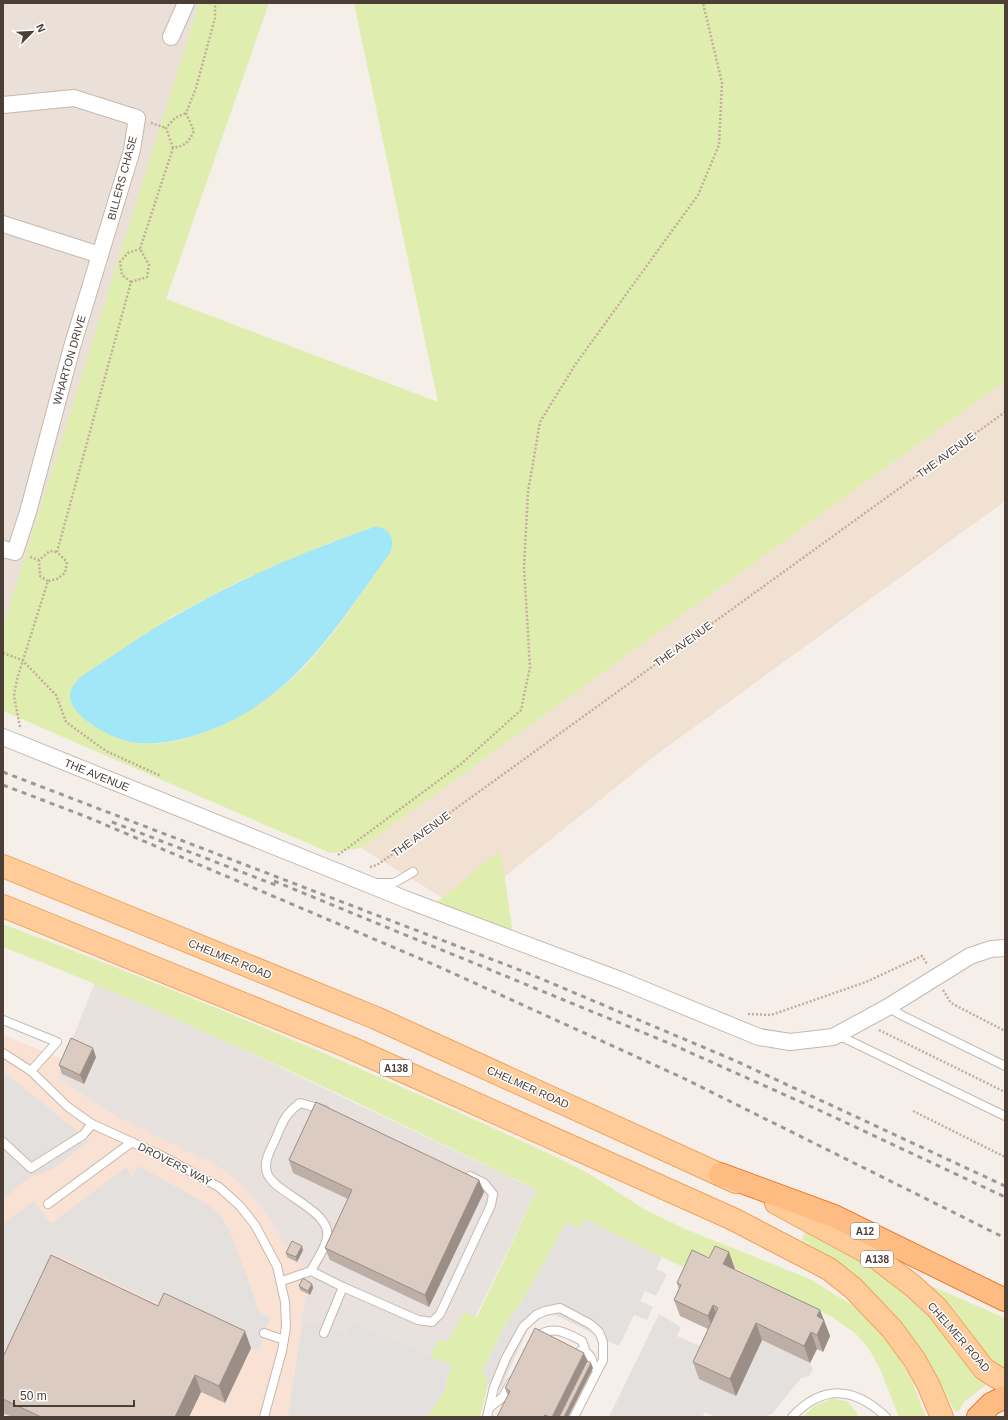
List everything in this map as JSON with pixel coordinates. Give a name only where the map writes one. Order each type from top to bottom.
[{"type":"highway","name":"A12","points":[[720,1174],[834,1216],[1005,1300]]},
{"type":"highway","points":[[983,1415],[998,1400],[1005,1397]]},
{"type":"main road","name":"CHELMER ROAD","points":[[3,866],[376,1018],[720,1174],[827,1229],[874,1256],[913,1286],[937,1308],[984,1369],[1005,1382]]},
{"type":"main road","name":"A138","points":[[3,906],[349,1047],[733,1220],[810,1258],[829,1269],[853,1288],[892,1329],[914,1359],[928,1384],[942,1417]]},
{"type":"street","points":[[171,37],[186,3]]},
{"type":"street","name":"BILLERS CHASE","points":[[3,105],[74,98],[137,118],[132,150],[100,255]]},
{"type":"street","points":[[3,224],[100,255]]},
{"type":"street","name":"WHARTON DRIVE","points":[[3,549],[15,552],[28,512],[72,347],[100,255]]},
{"type":"street","name":"THE AVENUE","points":[[3,737],[367,876]]},
{"type":"street","points":[[367,876],[410,901],[620,980],[759,1037],[790,1042],[833,1037],[888,1007],[970,956],[991,948],[1005,948]]},
{"type":"lane","name":"THE AVENUE","points":[[367,876],[394,883],[413,872]]},
{"type":"lane","points":[[888,1007],[901,1016],[1005,1066]]},
{"type":"lane","points":[[3,1020],[57,1042],[31,1071]]},
{"type":"lane","points":[[833,1037],[844,1038],[1005,1116]]},
{"type":"lane","name":"DROVERS WAY","points":[[3,1053],[31,1071],[68,1107],[92,1124],[195,1172],[219,1187],[240,1206],[269,1248],[282,1281],[285,1302],[286,1327],[284,1340],[264,1417]]},
{"type":"lane","points":[[282,1281],[311,1271],[328,1238],[325,1225],[312,1210],[271,1180],[265,1170],[267,1158],[287,1113],[300,1103],[319,1108],[333,1114]]},
{"type":"lane","points":[[3,1142],[31,1168],[83,1135],[92,1124]]},
{"type":"lane","points":[[48,1204],[132,1142]]},
{"type":"lane","points":[[311,1271],[418,1320],[432,1322],[440,1314],[491,1205],[494,1194],[484,1183],[463,1173]]},
{"type":"lane","points":[[324,1333],[343,1286]]},
{"type":"lane","points":[[487,1417],[494,1387],[506,1358],[523,1327],[536,1315],[545,1311],[560,1308],[590,1324],[599,1332],[603,1342],[603,1360],[574,1417]]},
{"type":"lane","points":[[529,1346],[541,1333],[551,1336],[560,1330],[582,1341],[586,1352],[591,1356],[593,1363],[591,1367]]},
{"type":"lane","points":[[264,1332],[284,1340]]},
{"type":"lane","points":[[570,1348],[575,1351],[586,1352]]},
{"type":"lane","points":[[489,1408],[503,1397],[516,1372]]},
{"type":"lane","points":[[792,1417],[812,1400],[831,1392],[852,1394],[875,1406],[886,1417]]},
{"type":"path","points":[[131,282],[147,277],[149,265],[140,249],[173,148],[166,128],[175,118],[186,113],[196,88],[216,18],[215,3]]},
{"type":"path","points":[[332,859],[461,764],[521,710],[530,667],[524,567],[528,492],[540,422],[575,364],[698,195],[719,146],[722,83],[703,3]]},
{"type":"path","points":[[173,148],[181,147],[190,141],[194,131],[186,113]]},
{"type":"path","points":[[131,282],[122,275],[120,262],[128,253],[140,249]]},
{"type":"path","points":[[57,552],[131,282]]},
{"type":"path","name":"THE AVENUE","points":[[367,876],[377,865],[1005,412]]},
{"type":"path","points":[[50,551],[57,552],[67,562],[65,574],[57,579],[48,581],[40,576],[39,560],[50,551]]},
{"type":"path","points":[[22,732],[14,696],[22,660],[48,581]]},
{"type":"path","points":[[3,653],[22,660],[56,695],[66,722],[106,750],[161,776]]},
{"type":"path","points":[[743,1014],[771,1015],[866,982],[922,956],[951,1002],[1005,1031]]},
{"type":"path","points":[[862,1022],[1005,1092]]},
{"type":"path","points":[[912,1111],[1005,1157]]},
{"type":"shaded area","points":[[3,3],[199,3],[3,626]]},
{"type":"shaded area","points":[[1005,381],[1005,501],[656,755],[504,877],[461,909],[361,848]]},
{"type":"shaded area","points":[[95,982],[169,1014],[537,1190],[427,1417],[288,1417],[306,1294],[300,1290],[304,1283],[308,1282],[301,1261],[299,1260],[297,1262],[287,1257],[291,1249],[284,1245],[271,1221],[257,1202],[239,1183],[217,1166],[113,1115],[57,1078]]},
{"type":"shaded area","points":[[3,1035],[65,1060],[57,1078],[113,1115],[217,1166],[239,1183],[257,1202],[271,1221],[284,1245],[291,1249],[298,1261],[299,1259],[301,1261],[308,1282],[300,1290],[306,1294],[288,1417],[3,1417]]},
{"type":"shaded area","points":[[3,1071],[89,1141],[51,1170],[28,1178],[3,1199]]},
{"type":"shaded area","points":[[138,1166],[207,1204],[219,1214],[231,1234],[260,1313],[270,1317],[258,1351],[50,1252],[57,1271],[3,1386],[3,1224],[34,1201],[51,1224],[126,1167],[132,1177]]},
{"type":"shaded area","points":[[584,1219],[662,1257],[656,1269],[667,1274],[656,1296],[645,1291],[640,1301],[653,1307],[647,1320],[634,1315],[619,1346],[551,1313],[543,1316],[528,1329],[500,1390],[488,1384],[483,1371],[502,1330],[526,1295],[566,1222],[579,1229]]},
{"type":"shaded area","points":[[659,1314],[681,1327],[677,1336],[712,1351],[762,1340],[810,1363],[813,1370],[809,1376],[801,1378],[772,1414],[762,1417],[715,1417],[705,1412],[702,1417],[609,1417]]},
{"type":"shaded area","points":[[303,1321],[348,1335],[354,1322],[431,1358],[451,1364],[444,1392],[427,1417],[288,1417]]},
{"type":"green space","points":[[199,3],[269,3],[166,299],[438,402],[354,3],[1005,3],[1005,381],[361,848],[330,853],[3,711],[3,626]],"holes":[[[334,541],[390,553],[338,626],[304,667],[271,696],[229,722],[206,732],[183,739],[161,743],[140,743],[122,740],[98,728],[77,710],[171,617],[238,582]]]},
{"type":"green space","points":[[496,848],[502,858],[515,949],[424,913],[497,853]]},
{"type":"green space","points":[[3,924],[212,1006],[418,1094],[588,1173],[644,1209],[685,1229],[810,1279],[857,1308],[889,1340],[912,1381],[926,1417],[899,1417],[880,1369],[869,1349],[856,1334],[832,1317],[711,1256],[689,1256],[683,1267],[584,1219],[579,1229],[566,1223],[526,1295],[502,1330],[483,1371],[488,1384],[480,1417],[427,1417],[444,1392],[451,1365],[431,1358],[437,1340],[447,1342],[465,1312],[477,1317],[537,1190],[339,1094],[206,1032],[71,974],[3,947]]},
{"type":"green space","points":[[806,1229],[848,1252],[894,1281],[932,1317],[985,1381],[986,1385],[965,1401],[958,1412],[955,1411],[924,1356],[833,1260],[802,1240]]},
{"type":"green space","points":[[927,1284],[1005,1318],[1005,1371],[990,1362]]},
{"type":"green space","points":[[832,1399],[847,1401],[857,1413],[858,1417],[803,1417],[814,1406]]},
{"type":"water","points":[[374,527],[380,527],[388,531],[392,539],[392,548],[390,553],[349,610],[307,662],[283,685],[257,706],[227,723],[193,736],[162,743],[130,742],[120,739],[98,728],[79,714],[74,708],[70,696],[74,684],[84,674],[139,638],[203,600],[236,584],[304,553]]},
{"type":"building","points":[[71,1038],[93,1048],[80,1075],[59,1065]]},
{"type":"building","points":[[316,1102],[479,1180],[425,1295],[325,1248],[352,1190],[289,1160]]},
{"type":"building","points":[[292,1241],[302,1246],[296,1257],[286,1253]]},
{"type":"building","points":[[715,1246],[729,1252],[723,1264],[820,1310],[817,1316],[824,1320],[817,1335],[811,1332],[804,1346],[756,1323],[730,1379],[693,1362],[718,1308],[713,1305],[708,1316],[674,1300],[681,1285],[677,1283],[692,1250],[709,1258]]},
{"type":"building","points":[[51,1255],[158,1306],[164,1293],[245,1331],[219,1386],[195,1375],[175,1417],[41,1417],[3,1399],[3,1357]]},
{"type":"building","points":[[303,1278],[312,1284],[308,1291],[299,1286]]},
{"type":"building","points":[[535,1328],[584,1353],[552,1417],[545,1415],[544,1417],[497,1417],[510,1391],[505,1388]]},
{"type":"building","points":[[587,1361],[591,1363],[564,1417],[559,1417]]},
{"type":"railway","points":[[3,772],[525,972],[736,1061],[1005,1186]]},
{"type":"railway","points":[[3,785],[87,817],[435,965],[683,1078],[1005,1238]]},
{"type":"railway","points":[[112,822],[278,886]]},
{"type":"railway","points":[[274,881],[671,1044],[821,1111],[1005,1197]]}]
